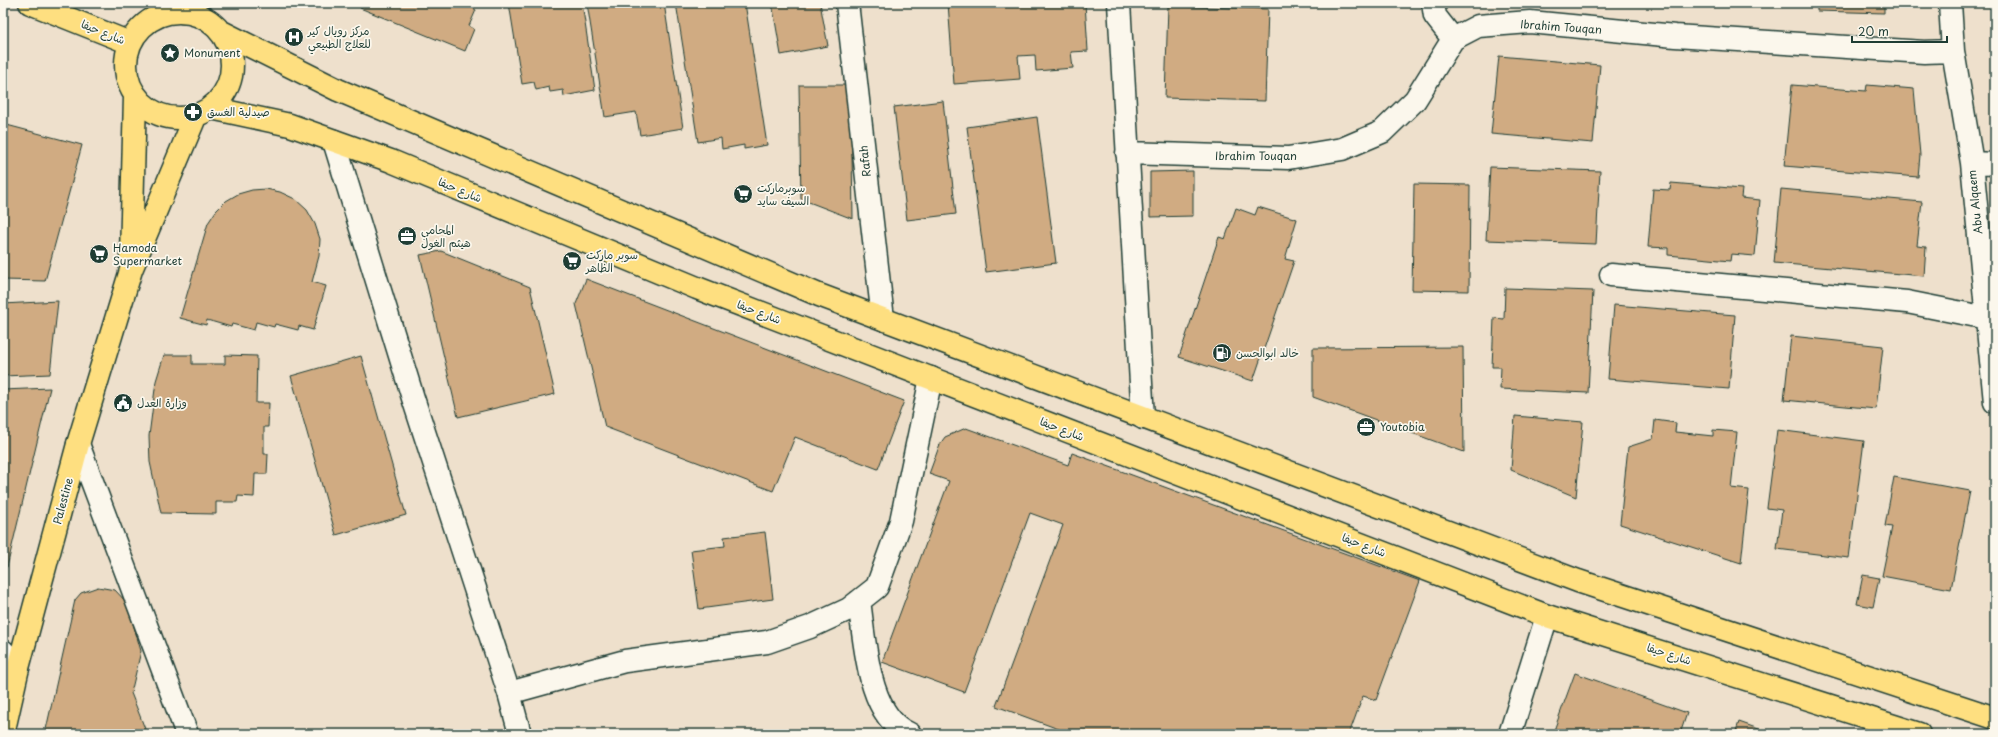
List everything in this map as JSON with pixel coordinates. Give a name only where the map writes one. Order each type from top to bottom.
[{"type":"main road","name":"شارع حيفا","points":[[30,3],[130,43]]},
{"type":"main road","points":[[131,270],[135,96],[128,79],[126,61],[130,43],[140,28],[155,17],[173,12],[182,7],[191,13],[208,20],[222,32],[338,90],[819,295],[1578,581],[1995,718]]},
{"type":"main road","points":[[135,96],[148,108],[163,116],[180,118],[203,111],[223,95],[230,81],[233,64],[230,48],[222,32]]},
{"type":"main road","name":"شارع حيفا","points":[[203,111],[290,125],[391,161],[697,288],[1547,616],[1919,734]]},
{"type":"main road","points":[[131,270],[203,111]]},
{"type":"main road","name":"Palestine","points":[[5,732],[18,668],[78,444],[131,270]]},
{"type":"street","name":"Rafah","points":[[847,3],[882,319]]},
{"type":"street","points":[[1119,3],[1143,418]]},
{"type":"street","points":[[1433,3],[1435,16],[1453,39]]},
{"type":"street","name":"Abu Alqaem","points":[[1950,3],[1953,51],[1972,163],[1995,402]]},
{"type":"street","name":"Ibrahim Touqan","points":[[1127,153],[1288,158],[1342,149],[1382,132],[1415,100],[1453,39],[1478,26],[1530,22],[1675,36],[1924,52],[1953,51]]},
{"type":"street","points":[[334,141],[414,398],[509,693],[520,734]]},
{"type":"street","points":[[1972,163],[1995,164]]},
{"type":"street","points":[[1611,275],[1907,302],[1987,318]]},
{"type":"street","points":[[509,693],[625,661],[767,642],[810,627],[849,609],[877,587],[901,521],[931,378]]},
{"type":"street","points":[[78,444],[187,734]]},
{"type":"street","points":[[859,601],[872,680],[882,708],[901,730],[910,734]]},
{"type":"street","points":[[1510,734],[1547,616]]},
{"type":"street","points":[[3,651],[18,668]]},
{"type":"building","points":[[362,3],[475,3],[473,8],[476,10],[469,26],[474,29],[465,51],[360,8]]},
{"type":"building","points":[[509,3],[582,3],[595,90],[564,96],[563,90],[550,92],[549,87],[536,90],[534,82],[522,84]]},
{"type":"building","points":[[587,3],[664,3],[683,128],[640,135],[636,112],[605,117]]},
{"type":"building","points":[[676,3],[745,3],[767,145],[744,149],[744,145],[722,149],[721,138],[698,142]]},
{"type":"building","points":[[772,3],[820,3],[828,46],[781,55]]},
{"type":"building","points":[[948,3],[1085,3],[1088,51],[1071,52],[1073,68],[1036,71],[1035,55],[1018,56],[1020,79],[954,84]]},
{"type":"building","points":[[1817,3],[1884,3],[1884,13],[1817,11]]},
{"type":"building","points":[[1168,6],[1268,9],[1265,101],[1165,98]]},
{"type":"building","points":[[1499,56],[1600,65],[1593,143],[1491,134]]},
{"type":"building","points":[[799,85],[851,85],[853,219],[801,199]]},
{"type":"building","points":[[1792,85],[1866,91],[1867,85],[1914,89],[1920,155],[1918,177],[1784,166]]},
{"type":"building","points":[[943,101],[956,214],[907,220],[894,107]]},
{"type":"building","points":[[1037,117],[1056,263],[986,272],[967,127]]},
{"type":"building","points":[[3,124],[82,145],[45,281],[3,280]]},
{"type":"building","points":[[1490,167],[1600,171],[1596,244],[1486,240]]},
{"type":"building","points":[[1193,171],[1193,216],[1150,217],[1150,172]]},
{"type":"building","points":[[1671,183],[1742,189],[1741,198],[1760,200],[1755,256],[1731,254],[1730,261],[1668,255],[1668,248],[1648,247],[1653,189],[1670,190]]},
{"type":"building","points":[[1414,184],[1470,185],[1469,291],[1412,290]]},
{"type":"building","points":[[266,189],[280,192],[295,199],[307,210],[315,224],[320,239],[319,256],[312,282],[326,286],[313,330],[299,326],[298,330],[275,324],[274,327],[256,322],[254,330],[232,324],[231,327],[207,320],[206,325],[180,318],[208,223],[216,211],[226,201],[238,194],[252,190]]},
{"type":"building","points":[[1781,189],[1922,202],[1917,246],[1926,247],[1924,276],[1774,263]]},
{"type":"building","points":[[1258,207],[1297,219],[1285,259],[1294,261],[1253,381],[1179,357],[1219,237],[1225,239],[1236,208],[1255,215]]},
{"type":"building","points":[[441,251],[530,287],[555,394],[458,417],[420,255]]},
{"type":"building","points":[[586,279],[904,401],[878,469],[795,437],[773,491],[605,427],[576,304]]},
{"type":"building","points":[[1505,288],[1593,291],[1588,393],[1500,389],[1501,367],[1492,367],[1494,318],[1504,319]]},
{"type":"building","points":[[58,301],[50,374],[3,376],[3,304]]},
{"type":"building","points":[[1614,305],[1735,315],[1729,389],[1608,379]]},
{"type":"building","points":[[1791,336],[1883,346],[1876,409],[1784,400]]},
{"type":"building","points":[[1463,347],[1464,452],[1313,397],[1313,348]]},
{"type":"building","points":[[164,355],[192,355],[192,364],[225,364],[225,355],[257,356],[256,403],[269,403],[268,427],[264,427],[264,454],[268,454],[267,474],[255,474],[254,497],[238,496],[237,502],[216,502],[216,514],[161,513],[150,462],[149,436],[156,381]]},
{"type":"building","points":[[361,356],[406,515],[336,535],[291,376]]},
{"type":"building","points":[[50,388],[7,567],[3,569],[3,390]]},
{"type":"building","points":[[1515,416],[1583,422],[1576,497],[1511,470]]},
{"type":"building","points":[[1655,420],[1676,423],[1675,432],[1713,436],[1713,430],[1737,432],[1731,488],[1749,490],[1741,563],[1620,524],[1628,447],[1653,439]]},
{"type":"building","points":[[966,428],[1068,465],[1072,453],[1420,581],[1376,700],[1363,696],[1349,734],[1072,734],[996,706],[1063,525],[1030,513],[964,692],[882,662],[949,481],[929,474],[940,444],[945,437]]},
{"type":"building","points":[[1777,430],[1864,441],[1849,558],[1777,549],[1782,510],[1767,508]]},
{"type":"building","points":[[1894,477],[1970,491],[1951,589],[1882,576],[1892,527],[1885,526]]},
{"type":"building","points":[[765,532],[773,599],[699,609],[691,550],[725,546],[724,537]]},
{"type":"building","points":[[1863,575],[1879,578],[1873,607],[1857,604]]},
{"type":"building","points":[[98,587],[115,590],[127,603],[141,651],[131,693],[147,734],[45,734],[75,600],[81,593]]},
{"type":"building","points":[[1575,673],[1687,713],[1680,734],[1553,733]]},
{"type":"building","points":[[1739,722],[1773,734],[1735,734]]},
{"type":"building","points":[[438,729],[450,729],[464,734],[428,734]]},
{"type":"place","name":"مركز رويال كير للعلاج الطبيعي","points":[[294,37]]},
{"type":"place","name":"Monument","points":[[170,53]]},
{"type":"place","name":"صيدلية الغسق","points":[[193,112]]},
{"type":"place","name":"سوبرماركت السيف سايد","points":[[743,194]]},
{"type":"place","name":"المحامي هيثم الغول","points":[[407,236]]},
{"type":"place","name":"Hamoda Supermarket","points":[[99,254]]},
{"type":"place","name":"سوبر ماركت الظاهر","points":[[572,261]]},
{"type":"place","name":"خالد ابوالحسن","points":[[1222,353]]},
{"type":"place","name":"وزارة العدل","points":[[123,403]]},
{"type":"place","name":"Youtobia","points":[[1366,427]]}]
